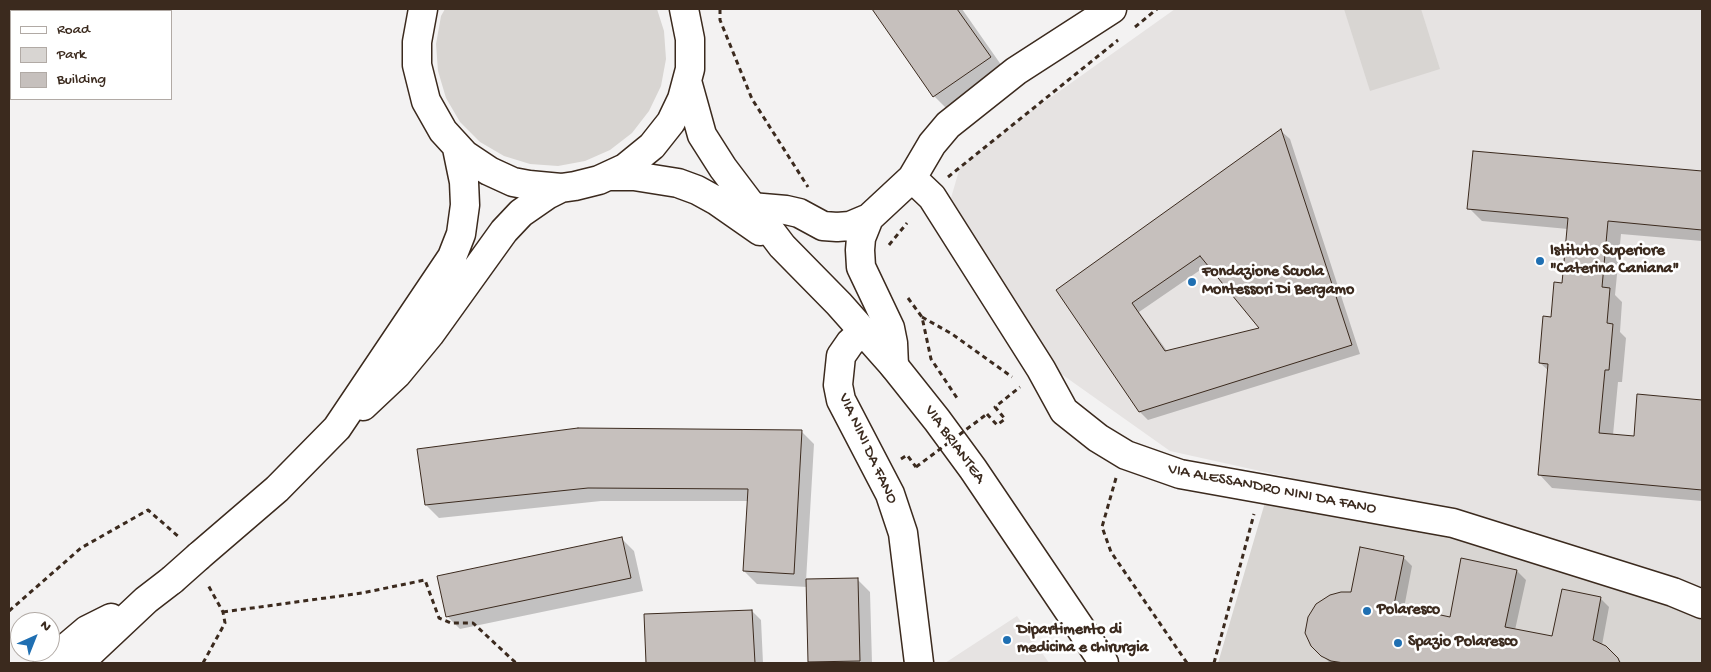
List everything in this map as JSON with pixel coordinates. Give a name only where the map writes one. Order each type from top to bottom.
[{"type":"main road","points":[[423,9],[418,26],[417,65],[422,90],[430,111],[442,131],[457,148],[489,171],[513,182],[529,186],[561,188],[589,183],[609,176],[639,158],[662,135],[679,108],[687,81],[691,48],[685,10]]},
{"type":"main road","points":[[751,207],[786,210],[823,226],[850,226],[869,218],[912,178],[932,144],[948,125],[1016,71],[1112,9]]},
{"type":"main road","points":[[687,81],[702,136],[751,207],[782,246]]},
{"type":"main road","points":[[330,435],[452,257],[461,234],[465,205],[464,182],[457,148]]},
{"type":"main road","points":[[609,176],[652,178],[678,183],[697,190],[717,201],[782,246]]},
{"type":"main road","name":"VIA ALESSANDRO NINI DA FANO","points":[[912,178],[932,197],[1041,369],[1064,410],[1098,438],[1126,455],[1180,474],[1453,523],[1673,592],[1702,604]]},
{"type":"main road","points":[[79,663],[146,600],[172,580],[277,489],[330,435],[368,403],[398,374],[430,334],[504,231],[521,213],[561,188]]},
{"type":"main road","points":[[869,218],[861,238],[861,267],[890,328],[894,366]]},
{"type":"main road","name":"VIA BRIANTEA","points":[[782,246],[863,331],[937,420],[973,469],[1104,663]]},
{"type":"main road","name":"VIA NINI DA FANO","points":[[863,331],[850,342],[840,356],[838,385],[841,400],[890,494],[903,533],[919,663]]},
{"type":"main road","points":[[48,663],[87,630],[146,600]]},
{"type":"path","points":[[1134,27],[1157,9]]},
{"type":"path","points":[[932,197],[944,181],[1119,40]]},
{"type":"path","points":[[922,316],[952,334],[1015,379]]},
{"type":"path","points":[[916,467],[987,414],[997,426],[1005,419],[995,407],[1003,401]]},
{"type":"path","points":[[1116,476],[1102,527],[1111,552],[1187,663]]},
{"type":"path","points":[[1214,663],[1260,489]]},
{"type":"path","points":[[223,612],[362,593],[425,580],[439,618],[451,623],[473,623],[516,663]]},
{"type":"shaded area","points":[[1175,9],[1702,9],[1702,591],[1454,514],[1170,451],[1050,366],[951,198],[960,167],[1033,110]]},
{"type":"shaded area","name":"Dipartimento di medicina e chirurgia","points":[[1017,616],[1049,663],[945,663]]},
{"type":"green space","points":[[445,9],[657,9],[664,31],[666,59],[661,86],[649,111],[632,133],[610,150],[585,161],[558,166],[530,164],[504,156],[480,142],[460,122],[446,98],[438,71],[436,44],[441,16]]},
{"type":"green space","points":[[1344,9],[1421,9],[1440,69],[1370,91]]},
{"type":"green space","name":"Spazio Polaresco","points":[[1266,499],[1438,534],[1674,600],[1702,614],[1702,663],[1218,663]]},
{"type":"building","points":[[872,9],[957,9],[991,57],[933,97]]},
{"type":"building","points":[[1281,129],[1352,345],[1139,412],[1056,290]],"holes":[[[1200,256],[1259,328],[1165,351],[1132,303]]]},
{"type":"building","points":[[1473,151],[1702,171],[1702,230],[1608,221],[1602,287],[1610,288],[1607,323],[1613,324],[1609,370],[1605,370],[1599,433],[1634,436],[1637,394],[1702,400],[1702,490],[1538,475],[1548,364],[1539,363],[1543,316],[1551,317],[1554,282],[1562,283],[1568,218],[1467,209]]},
{"type":"building","points":[[578,428],[802,430],[794,574],[743,571],[748,489],[588,488],[425,505],[417,449]]},
{"type":"building","points":[[622,537],[631,578],[446,617],[437,576]]},
{"type":"building","name":"Polaresco","points":[[1360,547],[1404,556],[1394,605],[1450,617],[1461,558],[1517,570],[1505,627],[1552,636],[1562,589],[1601,597],[1593,640],[1606,646],[1618,658],[1620,663],[1344,663],[1331,661],[1321,656],[1311,646],[1305,633],[1308,617],[1316,604],[1330,595],[1351,592]]},
{"type":"building","points":[[858,578],[860,661],[808,662],[806,579]]},
{"type":"building","points":[[752,610],[755,663],[646,663],[644,614]]},
{"type":"place","name":"Istituto Superiore \"Caterina Caniana\"","points":[[1540,261]]},
{"type":"place","name":"Fondazione Scuola Montessori Di Bergamo","points":[[1192,282]]},
{"type":"place","name":"Polaresco","points":[[1367,611]]},
{"type":"place","name":"Dipartimento di medicina e chirurgia","points":[[1007,640]]},
{"type":"place","name":"Spazio Polaresco","points":[[1398,643]]}]
